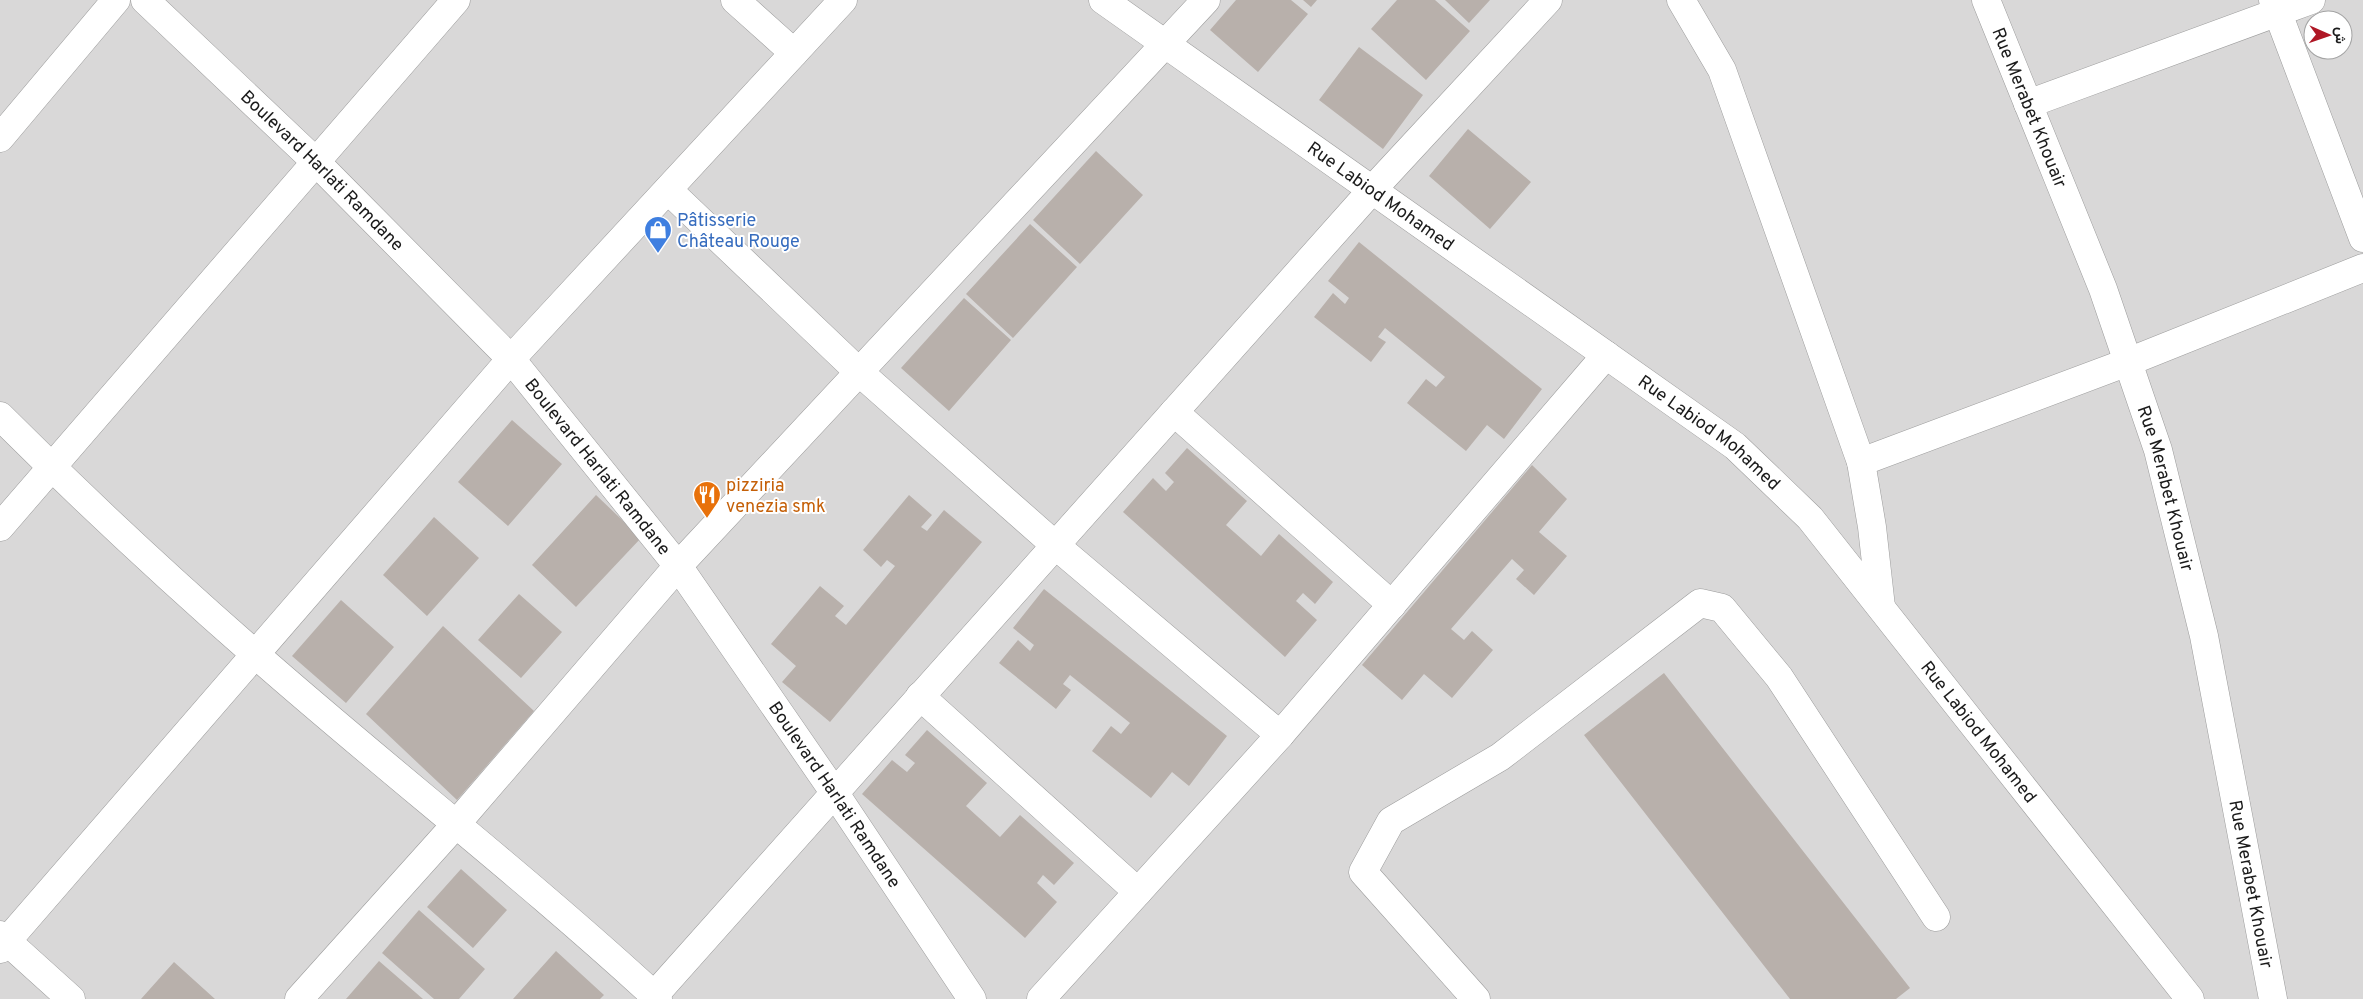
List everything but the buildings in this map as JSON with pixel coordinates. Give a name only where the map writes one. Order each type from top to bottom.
[{"type":"street","points":[[0,138],[116,0]]},
{"type":"street","name":"Boulevard Harlati Ramdane","points":[[145,0],[316,162],[511,360],[678,566],[834,792],[972,999]]},
{"type":"street","points":[[0,527],[456,0]]},
{"type":"street","points":[[735,0],[794,53]]},
{"type":"street","points":[[71,999],[2,942],[511,360],[843,0]]},
{"type":"street","name":"Rue Labiod Mohamed","points":[[1103,0],[1735,446],[1810,518],[2190,999]]},
{"type":"street","points":[[300,999],[457,823],[678,566],[1206,0]]},
{"type":"street","points":[[0,416],[52,468],[255,654],[457,823],[654,998],[834,792],[1372,190],[1548,0]]},
{"type":"street","points":[[1681,0],[1722,70],[1861,462],[1872,527],[1881,607]]},
{"type":"street","name":"Rue Merabet Khouair","points":[[1986,0],[2103,289],[2158,450],[2204,636],[2273,999]]},
{"type":"street","points":[[2028,104],[2275,6],[2311,0]]},
{"type":"street","points":[[2275,6],[2363,238]]},
{"type":"street","points":[[668,190],[858,372],[1055,545],[1280,736]]},
{"type":"street","points":[[1861,462],[2128,362],[2363,268]]},
{"type":"street","points":[[1041,999],[1280,736],[1606,355]]},
{"type":"street","points":[[1174,412],[1392,605]]},
{"type":"street","points":[[1476,999],[1363,872],[1391,821],[1500,757],[1700,603],[1722,608],[1779,677],[1936,917]]},
{"type":"street","points":[[920,696],[1138,892]]},
{"type":"shaded area","points":[[0,0],[2363,0],[2363,999],[0,999]]},
{"type":"place","name":"Pâtisserie Château Rouge","points":[[658,254]]},
{"type":"place","name":"pizziria venezia smk","points":[[707,519]]}]
